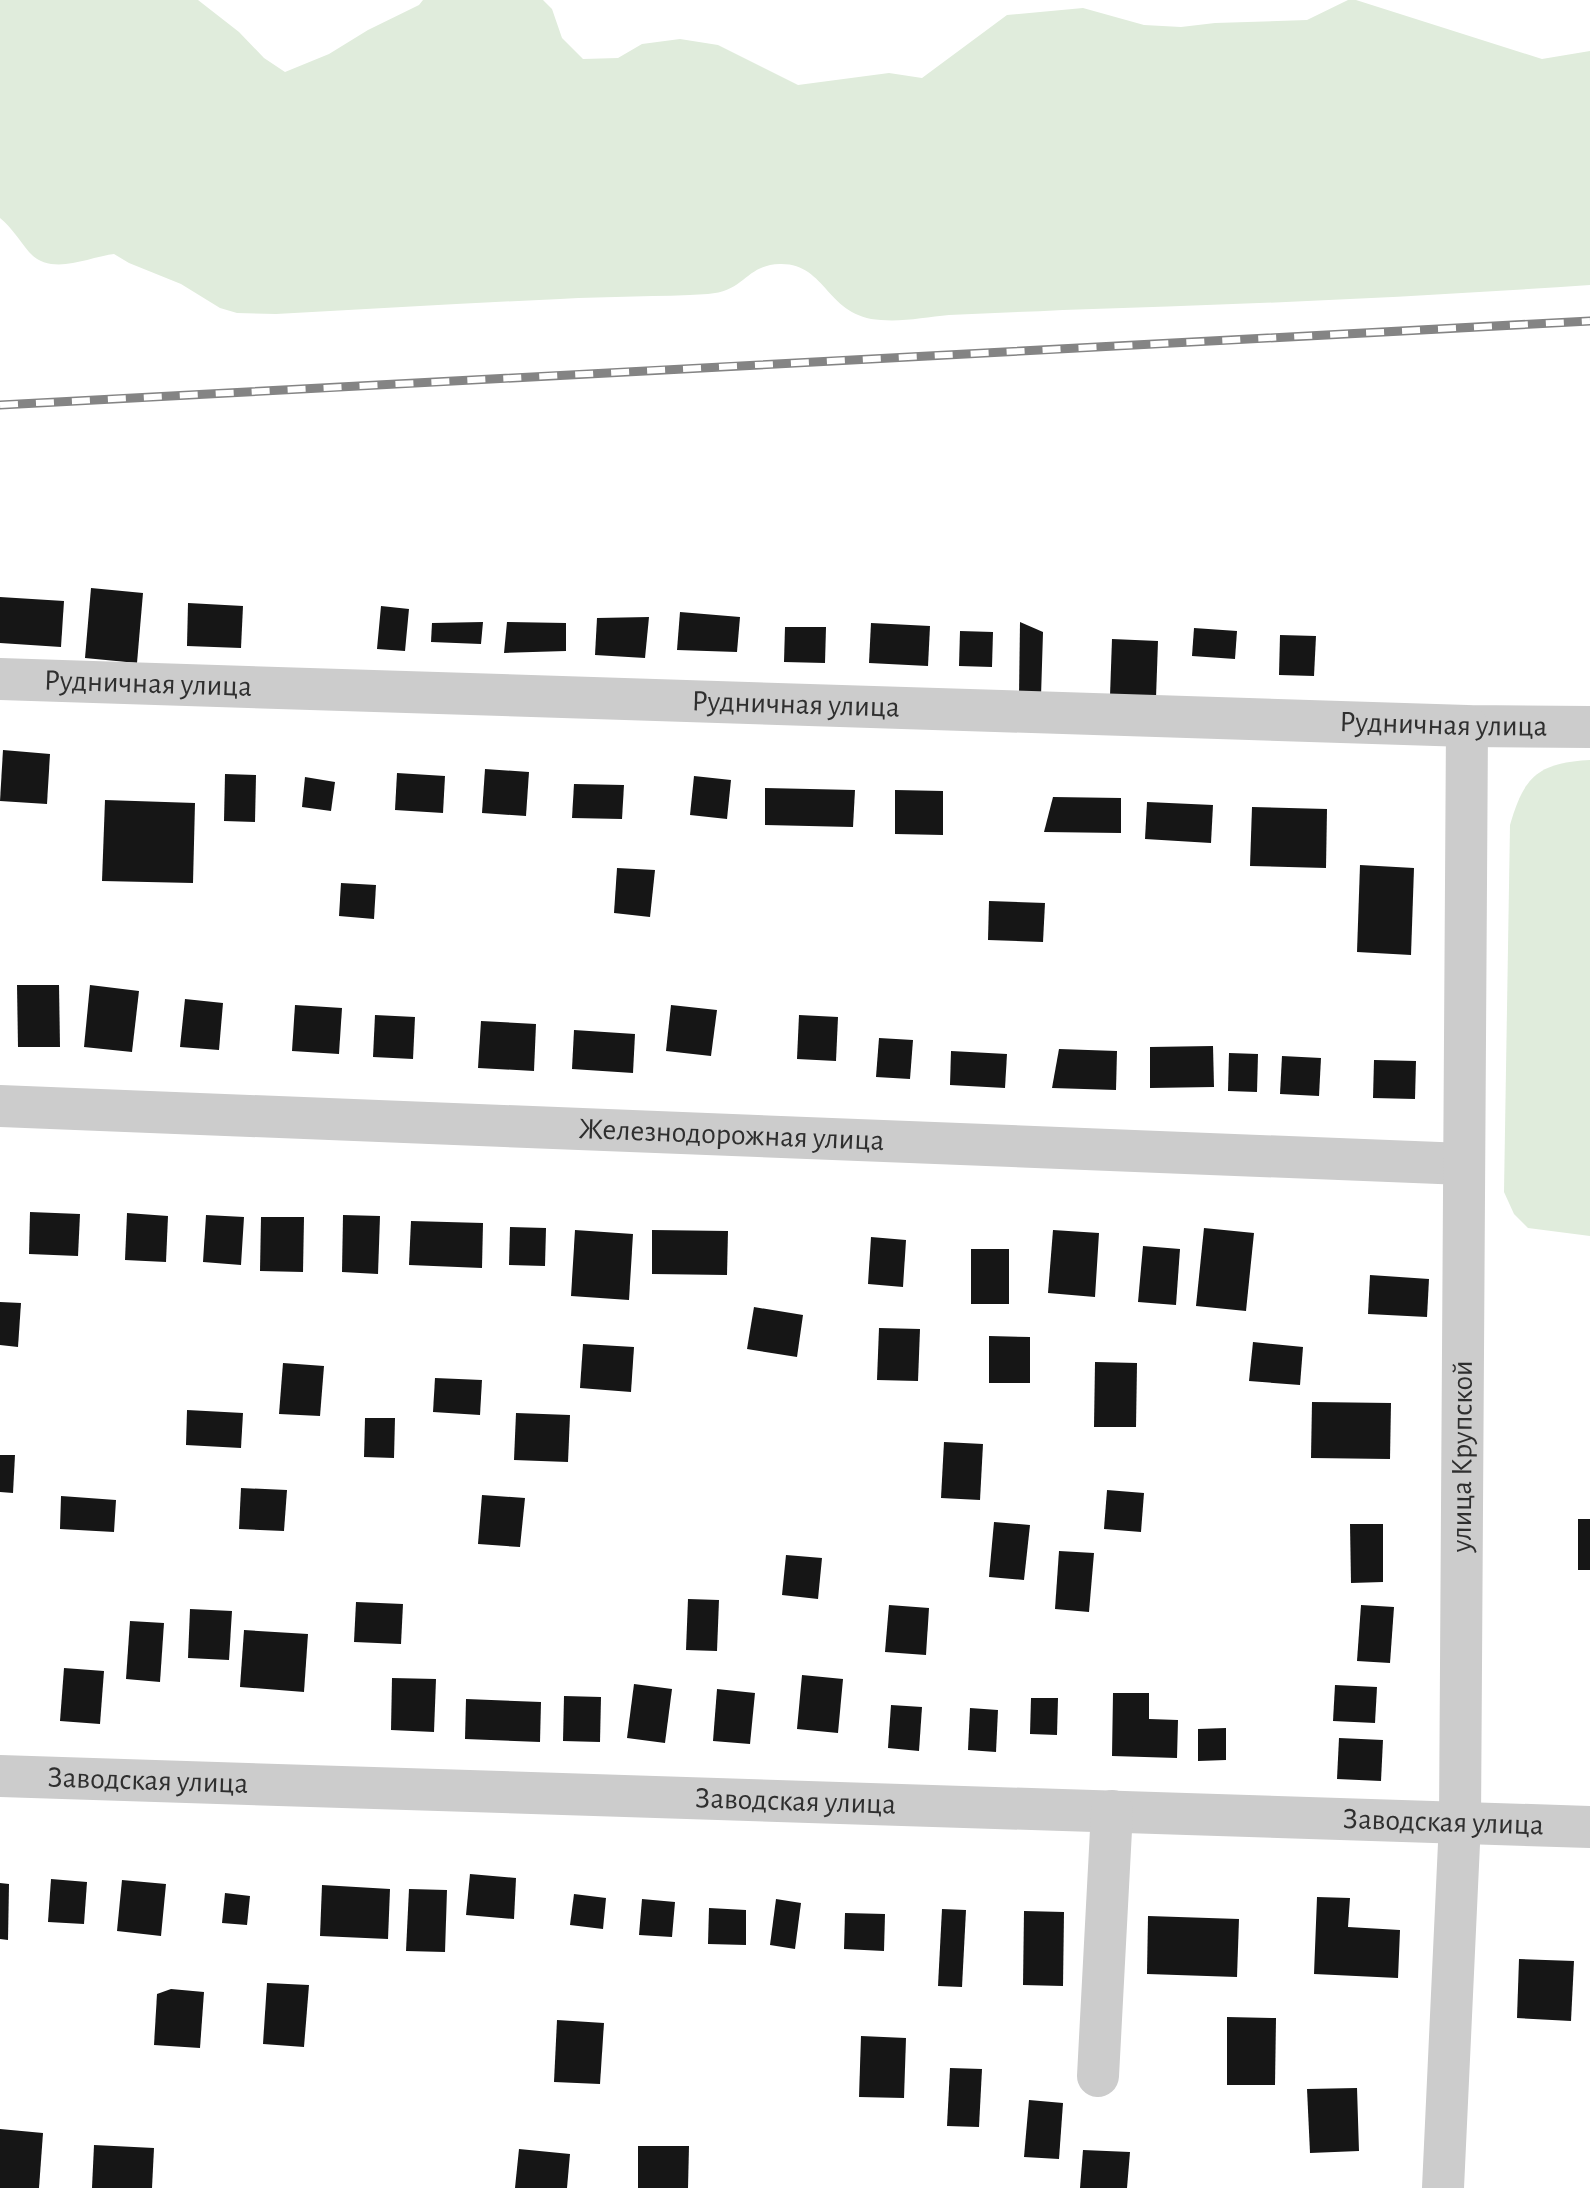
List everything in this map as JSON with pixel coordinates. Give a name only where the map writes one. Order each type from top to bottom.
[{"type":"street","name":"Рудничная улица","points":[[0,679],[1467,726],[1590,727]]},
{"type":"street","name":"улица Крупской","points":[[1443,2188],[1460,1822],[1467,726]]},
{"type":"street","name":"Железнодорожная улица","points":[[0,1106],[1464,1164]]},
{"type":"street","name":"Заводская улица","points":[[0,1776],[1590,1827]]},
{"type":"street","points":[[1098,2076],[1112,1811]]},
{"type":"green space","points":[[0,0],[198,0],[239,32],[264,58],[285,72],[329,54],[423,0],[543,0],[552,9],[562,38],[583,59],[618,58],[642,44],[680,39],[718,45],[798,85],[889,73],[922,78],[1007,15],[1083,8],[1144,25],[1181,27],[1307,20],[1348,0],[1356,0],[1542,59],[1590,51],[1590,285],[881,320],[863,317],[849,310],[808,272],[796,266],[780,264],[768,265],[730,288],[708,294],[276,314],[237,313],[220,308],[181,284],[114,254],[70,264],[48,263],[38,259],[0,218]]},
{"type":"green space","points":[[1590,760],[1590,1236],[1528,1228],[1514,1214],[1504,1192],[1510,825],[1521,795],[1536,775],[1558,765]]},
{"type":"building","points":[[91,588],[143,593],[137,663],[85,658]]},
{"type":"building","points":[[0,597],[64,601],[61,647],[0,643]]},
{"type":"building","points":[[188,603],[243,606],[241,648],[187,646]]},
{"type":"building","points":[[381,606],[409,609],[405,651],[377,649]]},
{"type":"building","points":[[680,612],[740,617],[737,652],[677,650]]},
{"type":"building","points":[[649,617],[645,658],[595,655],[597,618]]},
{"type":"building","points":[[483,622],[481,644],[431,642],[432,623]]},
{"type":"building","points":[[507,622],[566,623],[566,651],[504,653]]},
{"type":"building","points":[[1020,622],[1043,632],[1041,696],[1019,695]]},
{"type":"building","points":[[871,623],[930,626],[928,666],[869,663]]},
{"type":"building","points":[[785,627],[826,627],[825,663],[784,662]]},
{"type":"building","points":[[1194,628],[1237,631],[1235,659],[1192,656]]},
{"type":"building","points":[[960,631],[993,632],[992,667],[959,666]]},
{"type":"building","points":[[1280,635],[1316,636],[1314,676],[1279,675]]},
{"type":"building","points":[[1112,639],[1158,641],[1156,698],[1110,696]]},
{"type":"building","points":[[3,750],[50,754],[47,804],[0,801]]},
{"type":"building","points":[[485,769],[529,772],[526,816],[482,813]]},
{"type":"building","points":[[397,773],[445,776],[443,813],[395,810]]},
{"type":"building","points":[[225,774],[256,775],[255,822],[224,821]]},
{"type":"building","points":[[694,776],[731,780],[727,819],[690,815]]},
{"type":"building","points":[[305,777],[335,782],[331,811],[302,807]]},
{"type":"building","points":[[574,784],[624,785],[622,819],[572,818]]},
{"type":"building","points":[[765,788],[855,790],[853,827],[765,825]]},
{"type":"building","points":[[895,790],[943,791],[943,835],[895,834]]},
{"type":"building","points":[[1053,797],[1121,798],[1121,833],[1044,832]]},
{"type":"building","points":[[105,800],[195,803],[193,883],[102,881]]},
{"type":"building","points":[[1147,802],[1213,805],[1211,843],[1145,839]]},
{"type":"building","points":[[1252,807],[1327,809],[1326,868],[1250,866]]},
{"type":"building","points":[[1360,865],[1414,868],[1411,955],[1357,952]]},
{"type":"building","points":[[617,868],[655,870],[650,917],[614,913]]},
{"type":"building","points":[[341,883],[376,885],[374,919],[339,916]]},
{"type":"building","points":[[989,901],[1045,903],[1043,942],[988,940]]},
{"type":"building","points":[[17,985],[59,985],[60,1047],[18,1047]]},
{"type":"building","points":[[90,985],[139,991],[132,1052],[84,1047]]},
{"type":"building","points":[[185,999],[223,1003],[219,1050],[180,1047]]},
{"type":"building","points":[[295,1005],[342,1008],[339,1054],[292,1051]]},
{"type":"building","points":[[671,1005],[717,1010],[711,1056],[666,1051]]},
{"type":"building","points":[[375,1015],[415,1017],[413,1059],[373,1057]]},
{"type":"building","points":[[799,1015],[838,1017],[836,1061],[797,1059]]},
{"type":"building","points":[[481,1021],[536,1024],[534,1071],[478,1068]]},
{"type":"building","points":[[574,1030],[635,1034],[633,1073],[572,1069]]},
{"type":"building","points":[[879,1038],[913,1040],[910,1079],[876,1077]]},
{"type":"building","points":[[1213,1046],[1214,1087],[1150,1088],[1150,1047]]},
{"type":"building","points":[[1059,1049],[1117,1051],[1116,1090],[1052,1088]]},
{"type":"building","points":[[951,1051],[1007,1054],[1005,1088],[950,1085]]},
{"type":"building","points":[[1229,1053],[1258,1054],[1257,1092],[1228,1091]]},
{"type":"building","points":[[1282,1056],[1321,1058],[1319,1096],[1280,1094]]},
{"type":"building","points":[[1374,1060],[1416,1061],[1415,1099],[1373,1098]]},
{"type":"building","points":[[30,1212],[80,1214],[78,1256],[29,1254]]},
{"type":"building","points":[[127,1213],[168,1216],[166,1262],[125,1260]]},
{"type":"building","points":[[206,1215],[244,1217],[241,1265],[203,1262]]},
{"type":"building","points":[[343,1215],[380,1216],[378,1274],[342,1272]]},
{"type":"building","points":[[261,1217],[304,1217],[303,1272],[260,1271]]},
{"type":"building","points":[[411,1221],[483,1223],[482,1268],[409,1265]]},
{"type":"building","points":[[510,1227],[546,1228],[545,1266],[509,1265]]},
{"type":"building","points":[[1204,1228],[1254,1233],[1246,1311],[1196,1306]]},
{"type":"building","points":[[575,1230],[633,1234],[629,1300],[571,1296]]},
{"type":"building","points":[[652,1230],[728,1231],[727,1275],[652,1274]]},
{"type":"building","points":[[1053,1230],[1099,1233],[1095,1297],[1048,1293]]},
{"type":"building","points":[[871,1237],[906,1240],[903,1287],[868,1284]]},
{"type":"building","points":[[1143,1246],[1180,1249],[1176,1305],[1138,1302]]},
{"type":"building","points":[[971,1249],[1009,1249],[1009,1304],[971,1304]]},
{"type":"building","points":[[1370,1275],[1429,1279],[1427,1317],[1368,1314]]},
{"type":"building","points":[[0,1302],[21,1303],[18,1347],[0,1345]]},
{"type":"building","points":[[754,1307],[803,1315],[797,1357],[747,1349]]},
{"type":"building","points":[[879,1328],[920,1329],[918,1381],[877,1380]]},
{"type":"building","points":[[989,1336],[1030,1337],[1030,1383],[989,1383]]},
{"type":"building","points":[[1253,1342],[1303,1347],[1300,1385],[1249,1381]]},
{"type":"building","points":[[583,1344],[634,1347],[631,1392],[580,1388]]},
{"type":"building","points":[[1095,1362],[1137,1363],[1136,1427],[1094,1427]]},
{"type":"building","points":[[283,1363],[324,1366],[320,1416],[279,1414]]},
{"type":"building","points":[[435,1378],[482,1380],[480,1415],[433,1412]]},
{"type":"building","points":[[1312,1402],[1391,1403],[1390,1459],[1311,1458]]},
{"type":"building","points":[[187,1410],[243,1413],[241,1448],[186,1445]]},
{"type":"building","points":[[516,1413],[570,1415],[568,1462],[514,1460]]},
{"type":"building","points":[[365,1418],[395,1418],[394,1458],[364,1457]]},
{"type":"building","points":[[944,1442],[983,1444],[980,1500],[941,1498]]},
{"type":"building","points":[[0,1455],[15,1455],[13,1493],[0,1492]]},
{"type":"building","points":[[241,1488],[287,1490],[284,1531],[239,1529]]},
{"type":"building","points":[[1107,1490],[1144,1493],[1141,1532],[1104,1529]]},
{"type":"building","points":[[482,1495],[525,1498],[520,1547],[478,1544]]},
{"type":"building","points":[[61,1496],[116,1500],[114,1532],[60,1529]]},
{"type":"building","points":[[1578,1519],[1590,1519],[1590,1570],[1578,1570]]},
{"type":"building","points":[[994,1522],[1030,1525],[1024,1580],[989,1577]]},
{"type":"building","points":[[1350,1524],[1383,1524],[1383,1582],[1351,1583]]},
{"type":"building","points":[[1059,1551],[1094,1553],[1089,1612],[1055,1609]]},
{"type":"building","points":[[786,1555],[822,1558],[818,1599],[782,1595]]},
{"type":"building","points":[[688,1599],[719,1600],[717,1651],[686,1650]]},
{"type":"building","points":[[356,1602],[403,1604],[401,1644],[354,1642]]},
{"type":"building","points":[[889,1605],[929,1608],[926,1655],[885,1652]]},
{"type":"building","points":[[1361,1605],[1394,1607],[1390,1663],[1357,1661]]},
{"type":"building","points":[[190,1609],[232,1611],[229,1660],[188,1658]]},
{"type":"building","points":[[130,1621],[164,1623],[160,1682],[126,1679]]},
{"type":"building","points":[[244,1630],[308,1634],[304,1692],[240,1687]]},
{"type":"building","points":[[64,1668],[104,1671],[100,1724],[60,1721]]},
{"type":"building","points":[[802,1675],[843,1679],[838,1733],[797,1729]]},
{"type":"building","points":[[392,1678],[436,1679],[434,1732],[391,1730]]},
{"type":"building","points":[[634,1684],[672,1689],[665,1743],[627,1738]]},
{"type":"building","points":[[1335,1685],[1377,1687],[1375,1723],[1333,1721]]},
{"type":"building","points":[[717,1689],[755,1693],[750,1744],[713,1741]]},
{"type":"building","points":[[1113,1693],[1149,1693],[1149,1719],[1178,1720],[1177,1758],[1112,1756]]},
{"type":"building","points":[[564,1696],[601,1697],[600,1742],[563,1741]]},
{"type":"building","points":[[1031,1698],[1058,1698],[1057,1735],[1030,1734]]},
{"type":"building","points":[[466,1699],[541,1702],[540,1742],[465,1739]]},
{"type":"building","points":[[891,1705],[922,1707],[919,1751],[888,1748]]},
{"type":"building","points":[[970,1708],[998,1710],[996,1752],[968,1750]]},
{"type":"building","points":[[1226,1728],[1226,1760],[1198,1761],[1198,1729]]},
{"type":"building","points":[[1339,1738],[1383,1740],[1381,1781],[1337,1779]]},
{"type":"building","points":[[470,1874],[516,1878],[514,1919],[466,1915]]},
{"type":"building","points":[[51,1879],[87,1882],[84,1924],[48,1922]]},
{"type":"building","points":[[122,1880],[166,1884],[161,1936],[117,1931]]},
{"type":"building","points":[[0,1883],[9,1884],[8,1940],[0,1939]]},
{"type":"building","points":[[322,1885],[390,1889],[388,1939],[320,1936]]},
{"type":"building","points":[[409,1889],[447,1890],[445,1952],[406,1951]]},
{"type":"building","points":[[225,1893],[250,1896],[247,1925],[222,1923]]},
{"type":"building","points":[[574,1894],[606,1898],[603,1929],[570,1925]]},
{"type":"building","points":[[1317,1897],[1350,1898],[1348,1927],[1400,1930],[1398,1978],[1314,1974]]},
{"type":"building","points":[[642,1899],[675,1902],[672,1937],[639,1935]]},
{"type":"building","points":[[776,1899],[801,1903],[795,1949],[770,1945]]},
{"type":"building","points":[[709,1908],[746,1910],[746,1945],[708,1944]]},
{"type":"building","points":[[942,1909],[966,1910],[962,1987],[938,1986]]},
{"type":"building","points":[[1024,1911],[1064,1912],[1063,1986],[1023,1985]]},
{"type":"building","points":[[845,1913],[885,1914],[884,1951],[844,1949]]},
{"type":"building","points":[[1148,1916],[1239,1919],[1237,1977],[1147,1974]]},
{"type":"building","points":[[1519,1959],[1574,1961],[1571,2021],[1517,2018]]},
{"type":"building","points":[[267,1983],[309,1985],[304,2047],[263,2044]]},
{"type":"building","points":[[171,1989],[204,1992],[200,2048],[154,2045],[157,1994]]},
{"type":"building","points":[[1227,2017],[1276,2018],[1275,2085],[1227,2085]]},
{"type":"building","points":[[557,2020],[604,2023],[600,2084],[554,2082]]},
{"type":"building","points":[[861,2036],[906,2038],[904,2098],[859,2097]]},
{"type":"building","points":[[950,2068],[982,2069],[979,2127],[947,2126]]},
{"type":"building","points":[[1357,2088],[1359,2151],[1310,2153],[1307,2089]]},
{"type":"building","points":[[1029,2100],[1063,2103],[1059,2159],[1024,2157]]},
{"type":"building","points":[[0,2129],[43,2133],[39,2188],[0,2188]]},
{"type":"building","points":[[94,2145],[154,2148],[152,2188],[92,2188]]},
{"type":"building","points":[[638,2146],[689,2146],[688,2188],[638,2188]]},
{"type":"building","points":[[519,2149],[570,2154],[567,2188],[515,2188]]},
{"type":"building","points":[[1083,2150],[1130,2152],[1127,2188],[1080,2188]]},
{"type":"railway","points":[[0,405],[1590,321]]}]
